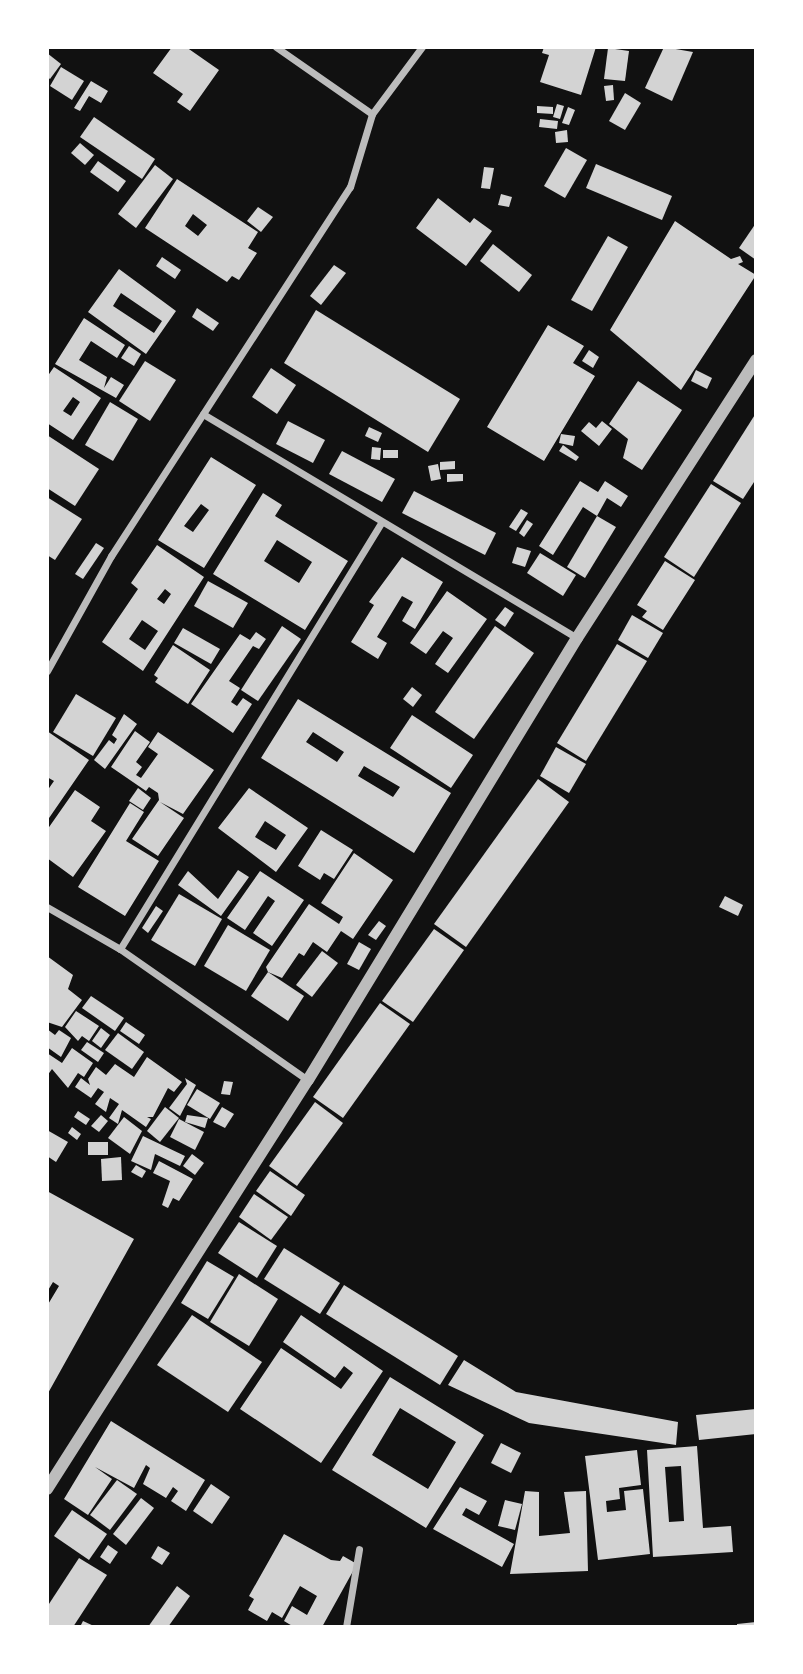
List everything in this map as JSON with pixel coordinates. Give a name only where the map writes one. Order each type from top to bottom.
[{"type":"street","points":[[276,47],[372,114]]},
{"type":"street","points":[[47,671],[111,556],[350,187],[372,114],[422,47]]},
{"type":"street","points":[[47,1489],[308,1080],[577,638],[756,360]]},
{"type":"street","points":[[203,414],[577,638]]},
{"type":"street","points":[[120,949],[381,523]]},
{"type":"street","points":[[47,907],[120,949],[308,1080]]},
{"type":"street","points":[[346,1627],[359,1549]]},
{"type":"building","points":[[172,47],[186,47],[219,70],[190,111],[177,102],[183,94],[153,73]]},
{"type":"building","points":[[544,47],[596,47],[581,95],[540,82],[549,55],[542,53]]},
{"type":"building","points":[[664,47],[693,52],[672,101],[645,88]]},
{"type":"building","points":[[608,48],[629,51],[625,81],[604,79]]},
{"type":"building","points":[[47,53],[61,64],[50,79],[47,77]]},
{"type":"building","points":[[61,67],[84,81],[72,100],[50,86]]},
{"type":"building","points":[[91,81],[108,91],[101,103],[89,96],[80,111],[74,108]]},
{"type":"building","points":[[613,85],[614,100],[606,101],[604,86]]},
{"type":"building","points":[[625,93],[641,103],[625,130],[609,121]]},
{"type":"building","points":[[557,104],[564,106],[560,119],[553,117]]},
{"type":"building","points":[[537,106],[553,107],[553,114],[537,113]]},
{"type":"building","points":[[568,107],[575,110],[569,125],[562,123]]},
{"type":"building","points":[[94,117],[155,159],[142,179],[80,137]]},
{"type":"building","points":[[540,119],[558,121],[557,129],[539,127]]},
{"type":"building","points":[[567,130],[568,142],[556,143],[555,132]]},
{"type":"building","points":[[80,143],[94,155],[85,165],[71,153]]},
{"type":"building","points":[[566,148],[587,160],[565,198],[544,186]]},
{"type":"building","points":[[98,161],[126,181],[118,192],[90,172]]},
{"type":"building","points":[[596,164],[672,196],[662,220],[586,188]]},
{"type":"building","points":[[155,165],[173,179],[136,228],[118,214]]},
{"type":"building","points":[[484,167],[494,168],[490,189],[481,188]]},
{"type":"building","points":[[177,179],[258,232],[248,248],[257,253],[239,280],[232,276],[227,282],[145,228]],"holes":[[[193,214],[207,225],[198,236],[185,226]]]},
{"type":"building","points":[[501,194],[512,197],[509,207],[498,205]]},
{"type":"building","points":[[438,198],[470,223],[474,218],[492,231],[466,266],[416,228]]},
{"type":"building","points":[[258,207],[273,217],[261,232],[247,221]]},
{"type":"building","points":[[675,221],[731,259],[740,256],[743,262],[738,264],[756,275],[681,390],[610,330]]},
{"type":"building","points":[[756,223],[756,260],[739,248]]},
{"type":"building","points":[[608,236],[628,247],[592,311],[571,300]]},
{"type":"building","points":[[493,244],[532,275],[519,292],[480,261]]},
{"type":"building","points":[[162,257],[181,270],[175,279],[156,266]]},
{"type":"building","points":[[334,265],[346,273],[321,305],[310,296]]},
{"type":"building","points":[[119,269],[176,311],[146,354],[88,312]],"holes":[[[121,293],[162,321],[154,333],[113,306]]]},
{"type":"building","points":[[197,308],[219,323],[213,331],[192,317]]},
{"type":"building","points":[[316,310],[460,399],[428,452],[284,363]]},
{"type":"building","points":[[84,318],[125,345],[117,358],[91,341],[79,360],[107,377],[104,388],[111,377],[124,385],[116,398],[55,364]]},
{"type":"building","points":[[548,325],[584,346],[573,363],[595,376],[544,461],[487,427]]},
{"type":"building","points":[[129,346],[141,354],[134,366],[121,358]]},
{"type":"building","points":[[589,350],[599,357],[593,368],[582,361]]},
{"type":"building","points":[[145,361],[176,380],[150,421],[119,401]]},
{"type":"building","points":[[54,367],[101,398],[73,440],[47,423],[47,377]],"holes":[[[73,397],[80,402],[71,416],[63,411]]]},
{"type":"building","points":[[271,368],[296,385],[277,414],[252,397]]},
{"type":"building","points":[[696,370],[712,378],[707,389],[691,381]]},
{"type":"building","points":[[638,381],[682,410],[642,470],[623,458],[628,439],[609,424]]},
{"type":"building","points":[[110,402],[138,419],[113,461],[85,445]]},
{"type":"building","points":[[756,413],[756,479],[743,499],[713,481]]},
{"type":"building","points":[[288,421],[325,440],[313,463],[276,444]]},
{"type":"building","points":[[602,421],[612,429],[599,446],[581,431],[589,422],[596,428]]},
{"type":"building","points":[[369,427],[382,433],[378,442],[365,436]]},
{"type":"building","points":[[561,434],[575,436],[573,446],[559,443]]},
{"type":"building","points":[[47,435],[99,469],[75,506],[47,488]]},
{"type":"building","points":[[563,445],[579,457],[576,461],[559,451]]},
{"type":"building","points":[[372,447],[381,448],[380,460],[371,459]]},
{"type":"building","points":[[383,450],[398,450],[398,458],[383,458]]},
{"type":"building","points":[[342,451],[395,479],[382,502],[329,474]]},
{"type":"building","points":[[211,457],[256,485],[204,568],[158,540]],"holes":[[[201,504],[209,510],[193,532],[184,526]]]},
{"type":"building","points":[[455,461],[455,469],[440,470],[440,462]]},
{"type":"building","points":[[438,464],[441,479],[431,481],[428,466]]},
{"type":"building","points":[[447,474],[463,474],[463,481],[447,482]]},
{"type":"building","points":[[580,481],[598,492],[605,481],[628,496],[621,507],[607,498],[597,516],[583,507],[553,555],[539,546]]},
{"type":"building","points":[[711,484],[741,503],[694,577],[664,557]]},
{"type":"building","points":[[414,491],[496,533],[485,555],[402,513]]},
{"type":"building","points":[[263,493],[282,505],[275,516],[348,561],[305,630],[213,574]],"holes":[[[277,540],[312,562],[299,583],[264,561]]]},
{"type":"building","points":[[47,497],[82,519],[55,560],[47,555]]},
{"type":"building","points":[[521,509],[528,513],[516,531],[509,527]]},
{"type":"building","points":[[597,516],[616,527],[585,578],[567,567]]},
{"type":"building","points":[[527,520],[533,524],[524,537],[519,533]]},
{"type":"building","points":[[96,543],[104,548],[83,579],[75,574]]},
{"type":"building","points":[[157,545],[204,577],[143,671],[102,642],[138,589],[131,583]],"holes":[[[165,589],[171,594],[164,604],[157,599]],[[142,620],[158,631],[145,650],[129,639]]]},
{"type":"building","points":[[517,547],[531,551],[525,567],[512,563]]},
{"type":"building","points":[[540,553],[576,575],[563,596],[527,573]]},
{"type":"building","points":[[402,557],[443,582],[415,629],[402,621],[413,602],[402,596],[377,637],[387,643],[378,659],[351,642],[374,605],[369,602]]},
{"type":"building","points":[[665,561],[695,580],[663,630],[642,617],[647,611],[637,605]]},
{"type":"building","points":[[208,581],[248,603],[233,628],[194,606]]},
{"type":"building","points":[[447,591],[487,619],[448,673],[435,664],[453,638],[443,631],[426,654],[410,643]]},
{"type":"building","points":[[505,607],[514,613],[505,627],[495,620]]},
{"type":"building","points":[[632,615],[663,633],[648,658],[618,640]]},
{"type":"building","points":[[282,626],[301,639],[258,701],[241,690]]},
{"type":"building","points":[[495,626],[534,653],[474,739],[435,712]]},
{"type":"building","points":[[183,628],[220,649],[211,664],[174,643]]},
{"type":"building","points":[[256,632],[266,639],[259,649],[253,646],[229,681],[240,688],[231,702],[237,706],[243,698],[252,704],[233,733],[191,704],[240,634],[250,640]]},
{"type":"building","points":[[617,644],[647,661],[586,761],[557,743]]},
{"type":"building","points":[[173,645],[210,670],[188,704],[155,682],[158,678],[154,675]]},
{"type":"building","points":[[412,687],[422,695],[413,707],[403,699]]},
{"type":"building","points":[[76,694],[116,718],[93,756],[53,732]]},
{"type":"building","points":[[298,699],[451,793],[414,853],[261,758]],"holes":[[[313,732],[344,752],[337,762],[306,742]],[[364,766],[400,787],[393,797],[358,776]]]},
{"type":"building","points":[[124,714],[137,724],[105,769],[94,760],[109,740],[114,744],[117,739],[112,735]]},
{"type":"building","points":[[412,715],[473,755],[451,788],[390,748]]},
{"type":"building","points":[[47,731],[89,760],[47,821],[47,791],[54,781],[47,777]]},
{"type":"building","points":[[135,731],[150,742],[136,762],[142,767],[136,775],[141,778],[158,754],[148,747],[158,732],[214,770],[183,814],[160,802],[184,818],[158,856],[132,839],[159,800],[158,793],[149,787],[146,791],[111,767]]},
{"type":"building","points":[[556,747],[586,764],[569,793],[540,776]]},
{"type":"building","points":[[538,779],[569,802],[466,947],[434,924]]},
{"type":"building","points":[[138,788],[151,798],[143,810],[129,801]]},
{"type":"building","points":[[249,788],[308,828],[276,872],[218,828]],"holes":[[[265,821],[286,835],[276,850],[255,837]]]},
{"type":"building","points":[[75,790],[100,807],[91,821],[106,831],[73,877],[47,858],[47,830]]},
{"type":"building","points":[[130,803],[144,812],[126,841],[159,861],[125,916],[78,887]]},
{"type":"building","points":[[321,830],[353,850],[334,879],[324,873],[320,880],[298,866]]},
{"type":"building","points":[[354,853],[393,880],[353,939],[341,931],[327,952],[313,942],[304,956],[299,953],[282,978],[268,972],[266,967],[309,904],[339,924],[343,917],[321,903]]},
{"type":"building","points":[[238,870],[249,877],[221,916],[178,885],[188,871],[218,899]]},
{"type":"building","points":[[260,871],[304,900],[272,946],[253,933],[275,901],[268,896],[245,930],[227,918]]},
{"type":"building","points":[[179,894],[222,919],[195,966],[151,940]]},
{"type":"building","points":[[725,896],[743,905],[738,916],[719,907]]},
{"type":"building","points":[[156,906],[163,911],[148,933],[142,928]]},
{"type":"building","points":[[379,921],[386,926],[376,940],[368,935]]},
{"type":"building","points":[[228,925],[270,950],[246,991],[204,966]]},
{"type":"building","points":[[434,929],[464,950],[413,1022],[382,1001]]},
{"type":"building","points":[[359,942],[371,949],[359,970],[347,964]]},
{"type":"building","points":[[322,951],[338,963],[312,997],[296,985]]},
{"type":"building","points":[[47,956],[73,975],[68,989],[82,1000],[62,1027],[47,1022]]},
{"type":"building","points":[[268,972],[304,996],[288,1021],[251,996]]},
{"type":"building","points":[[91,996],[124,1018],[115,1031],[82,1008]]},
{"type":"building","points":[[380,1003],[410,1024],[343,1118],[313,1097]]},
{"type":"building","points":[[76,1011],[99,1026],[89,1041],[82,1036],[78,1041],[65,1027]]},
{"type":"building","points":[[126,1022],[145,1035],[139,1044],[120,1031]]},
{"type":"building","points":[[101,1028],[110,1035],[101,1048],[92,1041]]},
{"type":"building","points":[[47,1029],[55,1035],[59,1030],[71,1038],[61,1057],[47,1047]]},
{"type":"building","points":[[118,1033],[144,1052],[132,1069],[105,1050]]},
{"type":"building","points":[[87,1042],[104,1053],[98,1062],[81,1050]]},
{"type":"building","points":[[72,1048],[93,1063],[84,1077],[78,1073],[68,1088],[52,1069],[47,1076],[47,1053],[62,1063]]},
{"type":"building","points":[[147,1057],[182,1082],[174,1092],[168,1088],[153,1117],[147,1117],[151,1119],[146,1127],[122,1110],[118,1124],[109,1118],[119,1104],[110,1098],[106,1112],[95,1104],[104,1092],[98,1088],[91,1098],[75,1087],[81,1078],[90,1085],[88,1079],[96,1067],[106,1075],[115,1064],[134,1077]]},
{"type":"building","points":[[185,1078],[196,1085],[180,1116],[169,1108],[187,1084]]},
{"type":"building","points":[[224,1081],[233,1082],[230,1095],[221,1094]]},
{"type":"building","points":[[197,1089],[220,1103],[210,1119],[187,1105]]},
{"type":"building","points":[[315,1102],[343,1123],[297,1186],[269,1166]]},
{"type":"building","points":[[165,1107],[179,1118],[160,1142],[147,1131]]},
{"type":"building","points":[[222,1107],[234,1114],[225,1128],[213,1122]]},
{"type":"building","points":[[78,1111],[90,1119],[86,1125],[74,1117]]},
{"type":"building","points":[[101,1115],[108,1121],[99,1132],[91,1126]]},
{"type":"building","points":[[187,1115],[208,1118],[205,1128],[185,1122]]},
{"type":"building","points":[[124,1117],[142,1131],[130,1154],[108,1138]]},
{"type":"building","points":[[179,1119],[204,1132],[195,1150],[170,1137]]},
{"type":"building","points":[[72,1127],[81,1134],[77,1140],[68,1133]]},
{"type":"building","points":[[47,1130],[68,1142],[56,1162],[47,1156]]},
{"type":"building","points":[[143,1136],[185,1156],[180,1166],[155,1154],[151,1170],[131,1161]]},
{"type":"building","points":[[88,1142],[108,1142],[108,1155],[88,1155]]},
{"type":"building","points":[[192,1154],[204,1163],[195,1175],[183,1166]]},
{"type":"building","points":[[121,1157],[122,1180],[102,1181],[101,1159]]},
{"type":"building","points":[[159,1161],[193,1179],[179,1201],[173,1198],[168,1208],[162,1205],[170,1181],[153,1173]]},
{"type":"building","points":[[136,1165],[146,1171],[142,1178],[131,1172]]},
{"type":"building","points":[[270,1171],[305,1195],[291,1216],[256,1191]]},
{"type":"building","points":[[47,1191],[134,1239],[47,1395],[47,1306],[59,1286],[53,1282],[47,1292]]},
{"type":"building","points":[[254,1194],[288,1217],[271,1240],[239,1217]]},
{"type":"building","points":[[239,1222],[277,1246],[257,1278],[218,1253]]},
{"type":"building","points":[[284,1248],[340,1283],[320,1314],[264,1279]]},
{"type":"building","points":[[207,1261],[234,1277],[208,1319],[181,1303]]},
{"type":"building","points":[[239,1274],[278,1299],[249,1346],[210,1322]]},
{"type":"building","points":[[344,1285],[458,1356],[440,1385],[326,1314]]},
{"type":"building","points":[[192,1315],[262,1362],[228,1412],[157,1365]]},
{"type":"building","points":[[301,1315],[383,1371],[321,1463],[240,1409],[281,1348],[341,1389],[353,1373],[344,1366],[335,1378],[283,1342]]},
{"type":"building","points":[[464,1360],[516,1392],[678,1422],[676,1445],[529,1423],[448,1385]]},
{"type":"building","points":[[390,1377],[484,1435],[426,1528],[332,1470]],"holes":[[[400,1408],[456,1442],[428,1489],[372,1455]]]},
{"type":"building","points":[[756,1409],[756,1434],[699,1440],[696,1415]]},
{"type":"building","points":[[111,1421],[205,1480],[186,1511],[171,1501],[178,1491],[173,1487],[166,1498],[143,1484],[150,1468],[146,1465],[134,1488],[95,1467],[112,1479],[88,1515],[64,1499]]},
{"type":"building","points":[[501,1443],[521,1453],[511,1473],[491,1463]]},
{"type":"building","points":[[697,1446],[703,1528],[731,1526],[733,1552],[653,1557],[647,1450]],"holes":[[[681,1466],[684,1521],[669,1522],[665,1467]]]},
{"type":"building","points":[[637,1450],[641,1485],[619,1488],[620,1499],[606,1501],[607,1512],[626,1510],[624,1491],[643,1489],[650,1554],[598,1560],[585,1456]]},
{"type":"building","points":[[117,1480],[137,1494],[110,1530],[90,1515]]},
{"type":"building","points":[[211,1484],[230,1497],[212,1524],[193,1511]]},
{"type":"building","points":[[460,1487],[487,1501],[479,1515],[466,1508],[462,1515],[514,1544],[502,1567],[433,1529]]},
{"type":"building","points":[[525,1491],[539,1492],[539,1536],[570,1533],[564,1492],[586,1491],[588,1571],[510,1574]]},
{"type":"building","points":[[141,1498],[154,1508],[126,1545],[113,1534]]},
{"type":"building","points":[[505,1500],[522,1504],[515,1530],[498,1526]]},
{"type":"building","points":[[72,1510],[107,1534],[89,1560],[54,1536]]},
{"type":"building","points":[[284,1534],[331,1560],[340,1561],[343,1556],[357,1564],[322,1627],[294,1627],[284,1621],[292,1606],[307,1615],[317,1596],[300,1586],[282,1618],[272,1612],[267,1621],[248,1610],[254,1599],[249,1596]]},
{"type":"building","points":[[108,1545],[118,1552],[110,1564],[100,1557]]},
{"type":"building","points":[[158,1546],[170,1553],[162,1565],[151,1558]]},
{"type":"building","points":[[79,1558],[107,1575],[73,1627],[47,1627],[47,1607]]},
{"type":"building","points":[[177,1586],[190,1596],[168,1627],[148,1627]]},
{"type":"building","points":[[83,1621],[96,1627],[80,1627]]},
{"type":"building","points":[[756,1622],[756,1627],[737,1627],[737,1624]]}]
